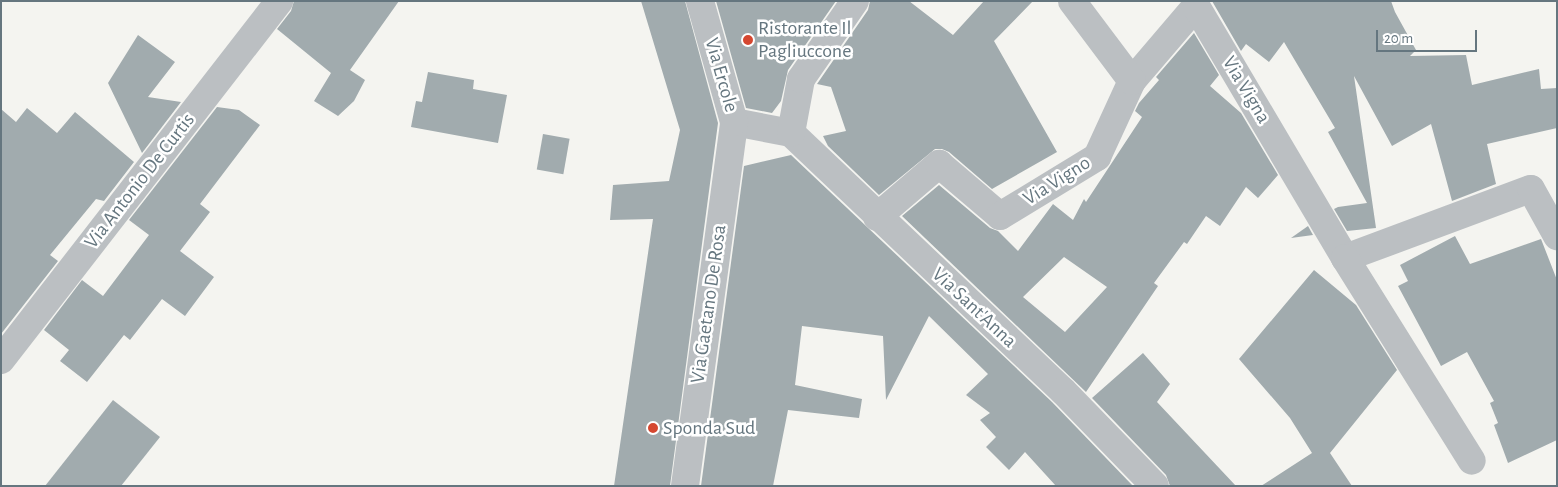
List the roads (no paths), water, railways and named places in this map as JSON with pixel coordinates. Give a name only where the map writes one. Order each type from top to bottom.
[{"type":"street","name":"Via Antonio De Curtis","points":[[1,360],[279,1]]},
{"type":"street","name":"Via Ercole","points":[[700,1],[734,122],[791,133]]},
{"type":"street","points":[[791,133],[801,79],[855,1]]},
{"type":"street","points":[[1072,1],[1132,81]]},
{"type":"street","name":"Via Vigna","points":[[1132,81],[1196,6],[1345,258],[1472,461]]},
{"type":"street","name":"Via Vigno","points":[[877,217],[939,164],[1000,216],[1096,157],[1132,81]]},
{"type":"street","name":"Via Gaetano De Rosa","points":[[685,486],[734,122]]},
{"type":"street","name":"Via Sant'Anna","points":[[791,133],[877,217],[1063,391],[1155,486]]},
{"type":"street","points":[[1345,258],[1531,189],[1557,236]]},
{"type":"place","name":"Ristorante Il Pagliuccone","points":[[748,40]]},
{"type":"place","name":"Sponda Sud","points":[[653,428]]}]
